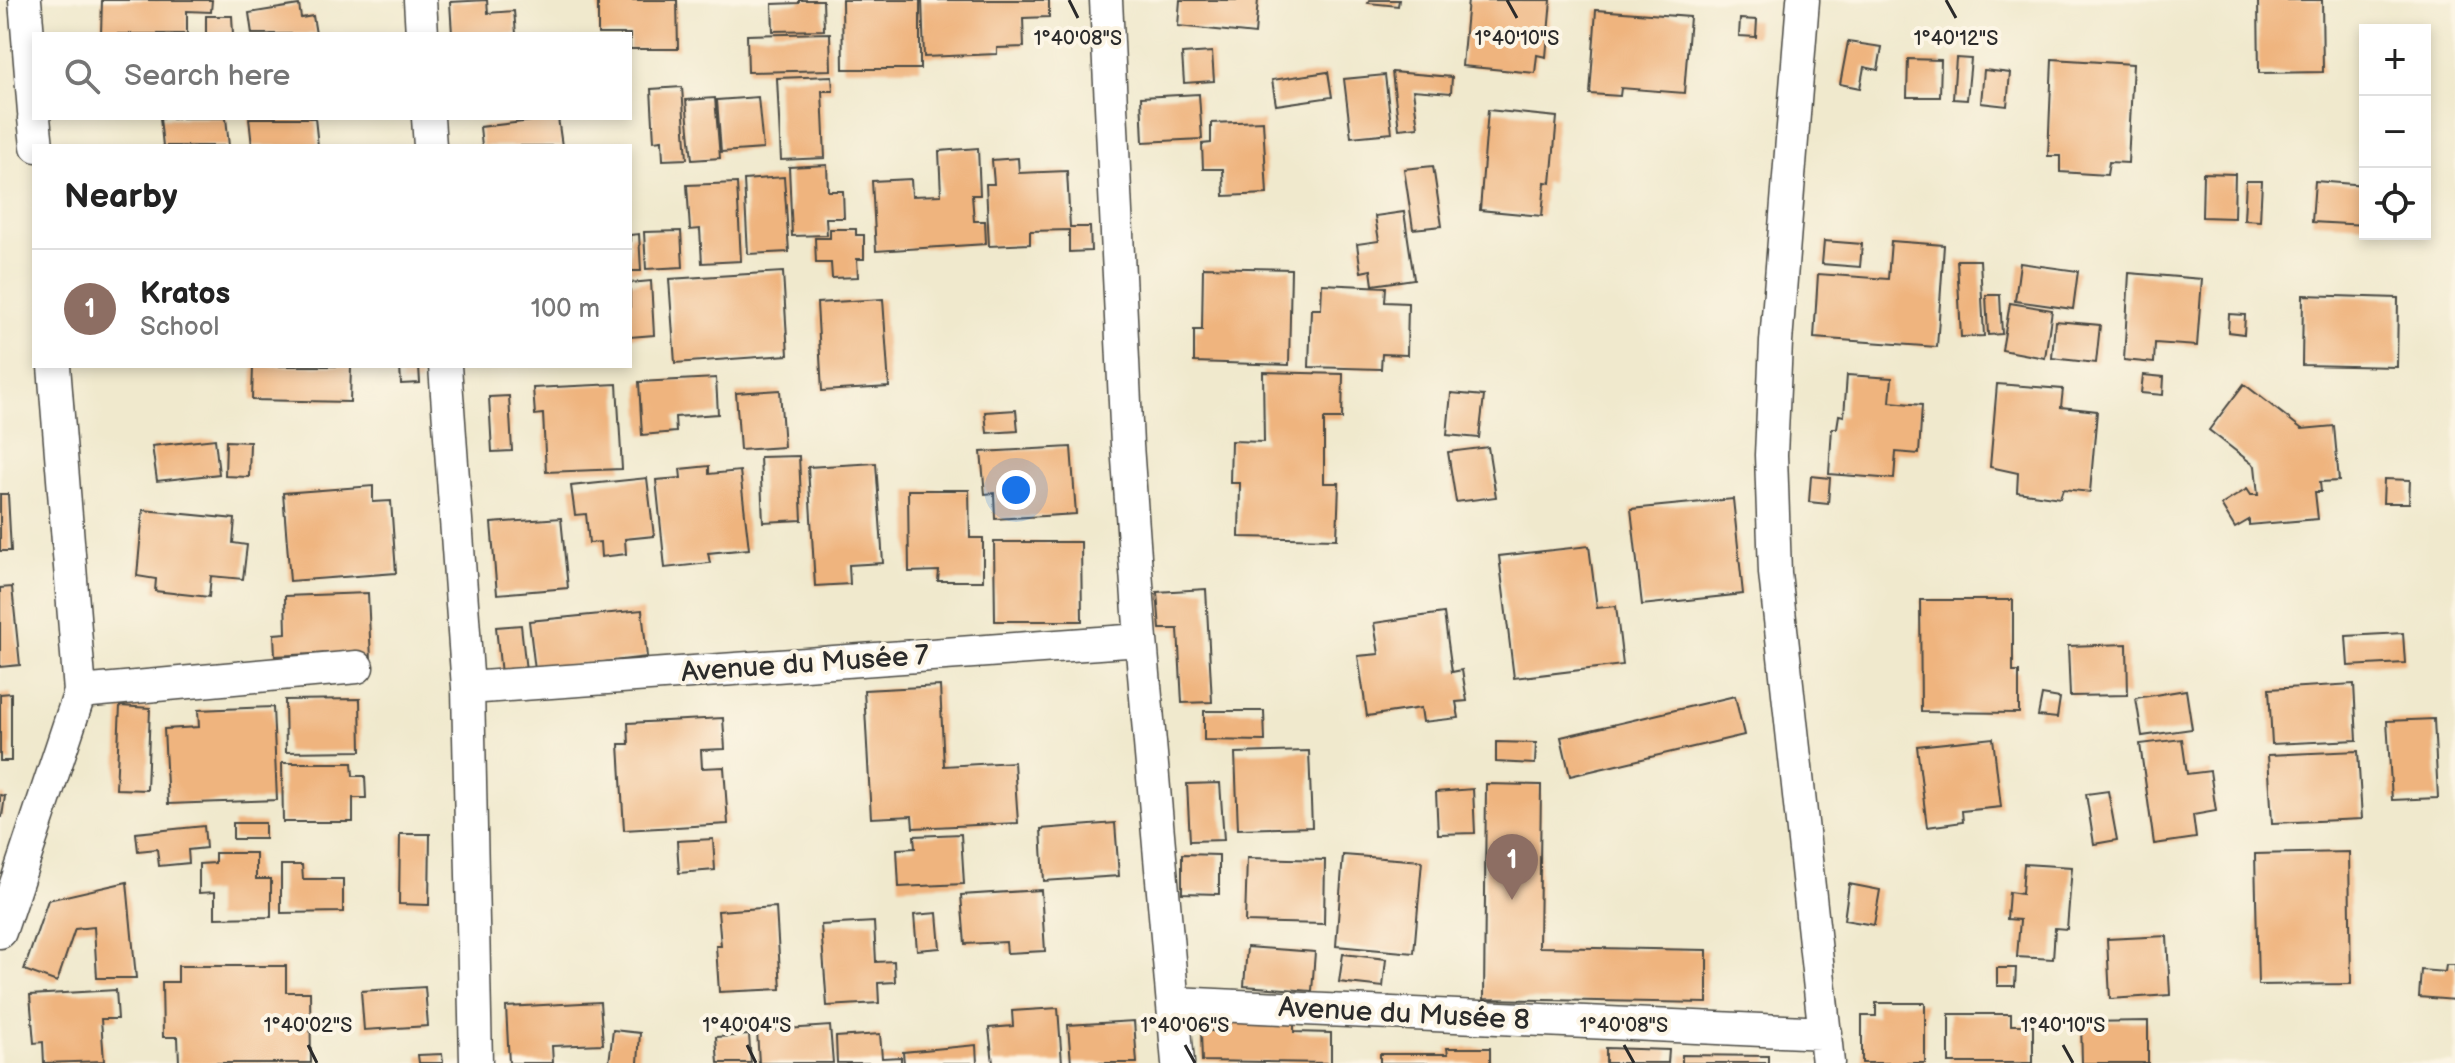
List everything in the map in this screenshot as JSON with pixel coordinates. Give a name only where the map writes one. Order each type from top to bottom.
[{"type":"street","points":[[25,0],[32,87]]},
{"type":"street","points":[[420,0],[422,32]]},
{"type":"street","points":[[1106,0],[1127,445],[1178,1063]]},
{"type":"street","points":[[1803,0],[1776,342],[1771,455],[1775,573],[1827,1048]]},
{"type":"street","points":[[34,120],[37,144]]},
{"type":"street","points":[[428,120],[430,144]]},
{"type":"street","points":[[0,932],[80,692],[54,368]]},
{"type":"street","points":[[445,368],[468,688],[476,1063]]},
{"type":"street","name":"Avenue du Musée 7","points":[[468,688],[1141,640]]},
{"type":"street","points":[[80,692],[357,667]]},
{"type":"street","name":"Avenue du Musée 8","points":[[1174,1003],[1827,1048]]},
{"type":"building","points":[[102,0],[212,0],[211,12],[187,11],[187,32],[101,32]]},
{"type":"building","points":[[487,0],[488,13],[514,11],[516,32],[452,32],[450,2]]},
{"type":"building","points":[[598,0],[677,0],[678,49],[632,49],[632,32],[598,32]]},
{"type":"building","points":[[799,0],[823,0],[824,30],[773,31],[772,4],[799,3]]},
{"type":"building","points":[[842,0],[920,0],[920,69],[843,69]]},
{"type":"building","points":[[922,0],[1049,0],[1049,17],[1023,18],[1024,47],[997,48],[997,54],[924,57]]},
{"type":"building","points":[[1180,0],[1258,0],[1255,34],[1178,26]]},
{"type":"building","points":[[1369,0],[1399,0],[1398,6],[1368,3]]},
{"type":"building","points":[[1468,0],[1551,0],[1546,57],[1537,55],[1535,73],[1462,66]]},
{"type":"building","points":[[2258,0],[2322,0],[2323,72],[2259,73]]},
{"type":"building","points":[[299,5],[301,18],[313,16],[316,32],[252,32],[249,13]]},
{"type":"building","points":[[1596,10],[1690,17],[1684,93],[1621,88],[1620,96],[1590,94]]},
{"type":"building","points":[[206,16],[232,16],[233,32],[206,32]]},
{"type":"building","points":[[1740,19],[1757,20],[1756,37],[1739,36]]},
{"type":"building","points":[[830,33],[831,70],[748,72],[747,35]]},
{"type":"building","points":[[1848,42],[1882,47],[1878,70],[1864,67],[1860,88],[1840,84]]},
{"type":"building","points":[[1212,52],[1214,81],[1184,83],[1182,54]]},
{"type":"building","points":[[1956,58],[1971,59],[1967,100],[1953,99]]},
{"type":"building","points":[[1908,59],[1941,60],[1940,97],[1907,97]]},
{"type":"building","points":[[2052,59],[2133,64],[2128,163],[2109,162],[2107,175],[2060,172],[2060,156],[2048,156]]},
{"type":"building","points":[[1984,70],[2010,73],[2007,106],[1981,103]]},
{"type":"building","points":[[1328,72],[1332,97],[1276,105],[1272,80]]},
{"type":"building","points":[[1392,72],[1452,77],[1451,93],[1413,90],[1418,127],[1399,129]]},
{"type":"building","points":[[1385,75],[1392,133],[1351,137],[1344,79]]},
{"type":"building","points":[[832,76],[833,91],[822,91],[825,158],[781,160],[777,78]]},
{"type":"building","points":[[682,87],[687,159],[663,160],[662,140],[654,141],[651,89]]},
{"type":"building","points":[[1199,94],[1202,139],[1143,142],[1141,97]]},
{"type":"building","points":[[758,97],[763,149],[721,152],[717,100]]},
{"type":"building","points":[[715,98],[720,158],[692,160],[686,100]]},
{"type":"building","points":[[1488,110],[1557,117],[1551,183],[1545,182],[1542,216],[1480,210]]},
{"type":"building","points":[[160,120],[226,120],[229,144],[163,144]]},
{"type":"building","points":[[249,120],[315,120],[318,144],[252,144]]},
{"type":"building","points":[[558,120],[562,144],[482,144],[480,127]]},
{"type":"building","points":[[1263,121],[1267,194],[1224,196],[1223,169],[1203,169],[1202,144],[1211,143],[1211,123]]},
{"type":"building","points":[[978,148],[980,195],[972,195],[974,221],[985,221],[986,244],[876,251],[872,181],[911,179],[912,196],[941,195],[939,151]]},
{"type":"building","points":[[1018,158],[1019,173],[1067,171],[1070,227],[1090,227],[1091,251],[1069,252],[1069,230],[1030,231],[1030,244],[989,246],[986,184],[994,184],[992,160]]},
{"type":"building","points":[[827,165],[828,191],[843,191],[844,218],[826,218],[827,235],[792,236],[789,167]]},
{"type":"building","points":[[1433,166],[1442,226],[1413,229],[1404,169]]},
{"type":"building","points":[[2203,173],[2235,174],[2234,218],[2202,217]]},
{"type":"building","points":[[784,177],[789,252],[748,254],[744,180]]},
{"type":"building","points":[[2246,181],[2262,181],[2260,221],[2244,220]]},
{"type":"building","points":[[2315,181],[2359,185],[2359,225],[2312,222]]},
{"type":"building","points":[[737,183],[741,261],[702,263],[700,229],[690,230],[687,185]]},
{"type":"building","points":[[1404,212],[1414,279],[1373,285],[1371,270],[1361,272],[1357,244],[1379,241],[1375,216]]},
{"type":"building","points":[[830,229],[856,229],[856,235],[864,235],[864,259],[857,259],[858,277],[832,278],[831,263],[816,263],[815,238],[830,238]]},
{"type":"building","points":[[681,231],[683,267],[646,269],[644,232]]},
{"type":"building","points":[[639,234],[641,271],[632,271],[632,235]]},
{"type":"building","points":[[1824,241],[1862,244],[1860,267],[1822,264]]},
{"type":"building","points":[[1891,241],[1944,245],[1937,347],[1814,338],[1818,274],[1888,279]]},
{"type":"building","points":[[1957,260],[1980,260],[1984,336],[1961,337]]},
{"type":"building","points":[[2020,263],[2078,271],[2073,309],[2015,301]]},
{"type":"building","points":[[1203,267],[1291,269],[1289,365],[1194,362],[1194,330],[1202,330]]},
{"type":"building","points":[[783,272],[788,355],[675,363],[669,279]]},
{"type":"building","points":[[2129,273],[2202,279],[2197,346],[2155,343],[2154,363],[2124,360]]},
{"type":"building","points":[[651,281],[654,335],[632,337],[632,283]]},
{"type":"building","points":[[1322,284],[1386,287],[1385,302],[1408,303],[1407,355],[1382,354],[1381,369],[1309,367],[1311,309],[1321,309]]},
{"type":"building","points":[[1986,295],[2000,295],[2002,334],[1988,335]]},
{"type":"building","points":[[2303,295],[2398,298],[2397,367],[2302,365]]},
{"type":"building","points":[[883,299],[889,387],[822,391],[817,303]]},
{"type":"building","points":[[2010,303],[2052,310],[2045,358],[2002,350]]},
{"type":"building","points":[[2229,314],[2245,315],[2244,334],[2228,332]]},
{"type":"building","points":[[2055,321],[2100,325],[2096,363],[2052,358]]},
{"type":"building","points":[[253,368],[351,368],[350,402],[252,400]]},
{"type":"building","points":[[400,368],[419,368],[420,383],[401,384]]},
{"type":"building","points":[[1263,372],[1343,374],[1342,419],[1324,419],[1324,483],[1339,483],[1337,539],[1239,537],[1240,483],[1230,483],[1231,441],[1264,442]]},
{"type":"building","points":[[1847,375],[1892,378],[1890,402],[1922,405],[1919,454],[1896,452],[1894,479],[1829,474],[1832,428],[1837,428],[1839,415],[1844,416]]},
{"type":"building","points":[[2143,375],[2164,377],[2163,395],[2141,393]]},
{"type":"building","points":[[716,378],[718,414],[675,417],[676,432],[642,435],[639,382]]},
{"type":"building","points":[[617,384],[622,469],[546,472],[543,414],[535,415],[533,388]]},
{"type":"building","points":[[1997,384],[2063,389],[2061,407],[2097,411],[2090,492],[2063,489],[2060,498],[2017,492],[2018,473],[1990,467]]},
{"type":"building","points":[[2244,384],[2302,429],[2334,426],[2339,481],[2320,482],[2321,492],[2315,492],[2318,519],[2249,525],[2249,520],[2235,528],[2221,505],[2247,489],[2251,495],[2258,495],[2255,466],[2209,430]]},
{"type":"building","points":[[780,390],[784,447],[740,450],[736,393]]},
{"type":"building","points":[[1451,393],[1484,396],[1479,438],[1447,435]]},
{"type":"building","points":[[509,396],[512,451],[492,452],[489,397]]},
{"type":"building","points":[[1016,410],[1018,431],[987,433],[985,412]]},
{"type":"building","points":[[215,439],[219,474],[157,481],[152,446]]},
{"type":"building","points":[[226,441],[250,442],[249,477],[225,476]]},
{"type":"building","points":[[1071,447],[1076,514],[995,519],[994,493],[985,494],[981,452]]},
{"type":"building","points":[[1488,447],[1496,497],[1456,502],[1448,452]]},
{"type":"building","points":[[799,456],[802,520],[763,522],[760,457]]},
{"type":"building","points":[[876,463],[883,563],[849,565],[850,584],[815,586],[808,467]]},
{"type":"building","points":[[709,466],[709,474],[740,471],[749,549],[708,553],[710,563],[665,568],[656,480],[681,478],[680,469]]},
{"type":"building","points":[[1811,476],[1830,478],[1828,504],[1809,502]]},
{"type":"building","points":[[647,478],[654,536],[625,539],[626,554],[601,557],[600,542],[589,543],[586,514],[575,515],[571,486]]},
{"type":"building","points":[[2384,479],[2410,480],[2409,503],[2383,503]]},
{"type":"building","points":[[373,486],[373,502],[391,501],[396,573],[290,581],[283,493]]},
{"type":"building","points":[[908,490],[969,490],[970,538],[983,538],[983,581],[938,581],[939,571],[909,572]]},
{"type":"building","points":[[0,494],[8,494],[11,551],[0,551]]},
{"type":"building","points":[[1733,499],[1743,594],[1642,605],[1631,509]]},
{"type":"building","points":[[143,510],[235,519],[233,543],[247,545],[243,579],[211,576],[209,597],[155,591],[156,579],[137,576]]},
{"type":"building","points":[[561,518],[568,588],[497,594],[491,523]]},
{"type":"building","points":[[994,542],[1081,542],[1082,621],[995,621]]},
{"type":"building","points":[[1589,546],[1597,608],[1616,606],[1623,665],[1514,678],[1499,556]]},
{"type":"building","points":[[12,587],[20,665],[0,667],[0,588]]},
{"type":"building","points":[[1206,589],[1212,702],[1182,703],[1178,629],[1160,629],[1157,592]]},
{"type":"building","points":[[368,593],[371,660],[331,653],[275,656],[274,634],[286,633],[285,596]]},
{"type":"building","points":[[1920,600],[2013,600],[2013,672],[2019,672],[2019,713],[1921,712]]},
{"type":"building","points":[[642,610],[647,657],[535,670],[529,621]]},
{"type":"building","points":[[1444,613],[1452,672],[1462,670],[1467,701],[1456,702],[1459,718],[1423,722],[1421,708],[1367,716],[1358,656],[1379,654],[1374,623]]},
{"type":"building","points":[[521,625],[526,671],[501,674],[496,627]]},
{"type":"building","points":[[2403,633],[2405,663],[2348,666],[2346,636]]},
{"type":"building","points":[[2127,644],[2128,695],[2070,696],[2068,646]]},
{"type":"building","points":[[2354,684],[2357,740],[2272,744],[2269,689]]},
{"type":"building","points":[[940,686],[944,766],[1014,762],[1018,823],[913,828],[912,816],[871,818],[864,690]]},
{"type":"building","points":[[2186,690],[2192,729],[2142,736],[2136,698]]},
{"type":"building","points":[[11,693],[11,761],[0,761],[0,694]]},
{"type":"building","points":[[2042,695],[2060,698],[2057,718],[2038,716]]},
{"type":"building","points":[[1735,696],[1744,735],[1570,776],[1561,737]]},
{"type":"building","points":[[360,699],[361,751],[286,752],[285,700]]},
{"type":"building","points":[[120,706],[150,708],[147,790],[116,789]]},
{"type":"building","points":[[273,707],[277,800],[168,804],[164,729],[199,727],[198,710]]},
{"type":"building","points":[[1204,711],[1264,711],[1265,741],[1204,740]]},
{"type":"building","points":[[723,718],[725,749],[701,750],[702,768],[724,767],[728,824],[624,830],[619,744],[629,744],[628,723]]},
{"type":"building","points":[[2434,719],[2438,798],[2392,800],[2387,721]]},
{"type":"building","points":[[1993,738],[2001,807],[1962,811],[1963,822],[1927,827],[1917,746]]},
{"type":"building","points":[[2182,739],[2187,774],[2210,771],[2216,811],[2193,815],[2196,838],[2154,844],[2140,744]]},
{"type":"building","points":[[1496,742],[1536,743],[1535,764],[1496,762]]},
{"type":"building","points":[[1309,751],[1312,827],[1238,829],[1235,753]]},
{"type":"building","points":[[2358,751],[2362,819],[2272,823],[2268,755]]},
{"type":"building","points":[[282,763],[352,763],[353,776],[365,776],[366,798],[353,798],[353,822],[283,822]]},
{"type":"building","points":[[1220,783],[1224,840],[1190,841],[1187,784]]},
{"type":"building","points":[[1486,784],[1541,785],[1539,947],[1707,950],[1707,1003],[1484,999]]},
{"type":"building","points":[[1473,789],[1475,833],[1438,834],[1436,792]]},
{"type":"building","points":[[2108,791],[2117,840],[2094,844],[2086,794]]},
{"type":"building","points":[[0,795],[5,796],[2,817],[0,817]]},
{"type":"building","points":[[233,823],[265,823],[265,839],[233,839]]},
{"type":"building","points":[[1115,823],[1119,876],[1044,881],[1041,829]]},
{"type":"building","points":[[204,826],[206,848],[188,850],[189,863],[159,866],[157,849],[138,851],[136,833]]},
{"type":"building","points":[[400,834],[430,834],[429,905],[399,904]]},
{"type":"building","points":[[961,834],[964,884],[899,887],[897,849],[915,848],[914,836]]},
{"type":"building","points":[[713,839],[715,870],[679,873],[677,841]]},
{"type":"building","points":[[2349,852],[2351,984],[2258,985],[2255,854]]},
{"type":"building","points":[[215,853],[256,853],[256,879],[271,879],[271,917],[215,918],[215,892],[199,893],[199,864],[215,863]]},
{"type":"building","points":[[1182,854],[1219,855],[1219,894],[1182,893]]},
{"type":"building","points":[[1343,855],[1422,861],[1414,953],[1336,946]]},
{"type":"building","points":[[1247,858],[1325,860],[1324,924],[1245,922]]},
{"type":"building","points":[[2024,864],[2072,867],[2067,929],[2055,928],[2053,959],[2017,957],[2020,920],[2007,919],[2009,892],[2022,894]]},
{"type":"building","points":[[281,865],[302,865],[303,879],[343,879],[343,912],[281,913]]},
{"type":"building","points":[[127,882],[136,978],[97,978],[94,927],[75,929],[57,982],[24,970],[48,900]]},
{"type":"building","points":[[1849,884],[1880,890],[1874,925],[1844,920]]},
{"type":"building","points":[[1041,890],[1045,951],[1007,953],[1006,942],[965,944],[961,895]]},
{"type":"building","points":[[776,907],[781,989],[719,992],[716,946],[721,946],[718,911]]},
{"type":"building","points":[[937,913],[940,948],[917,950],[914,915]]},
{"type":"building","points":[[874,922],[876,962],[894,961],[895,982],[878,983],[879,1003],[827,1006],[821,925]]},
{"type":"building","points":[[2167,936],[2170,995],[2110,999],[2107,939]]},
{"type":"building","points":[[1247,947],[1315,952],[1312,991],[1244,986]]},
{"type":"building","points":[[1343,954],[1386,959],[1383,987],[1339,982]]},
{"type":"building","points":[[2446,965],[2455,965],[2455,1000],[2419,997],[2421,970],[2445,972]]},
{"type":"building","points":[[178,966],[286,966],[286,992],[310,992],[311,1063],[179,1063],[178,1037],[163,1037],[162,982],[178,982]]},
{"type":"building","points":[[1997,968],[2016,968],[2015,986],[1997,986]]},
{"type":"building","points":[[425,987],[428,1026],[364,1030],[361,991]]},
{"type":"building","points":[[116,990],[118,1019],[101,1019],[104,1061],[44,1063],[43,1042],[34,1043],[30,995]]},
{"type":"building","points":[[600,1002],[603,1044],[552,1046],[553,1063],[509,1063],[506,1007]]},
{"type":"building","points":[[1876,1003],[1925,1003],[1925,1063],[1862,1063],[1862,1016],[1876,1016]]},
{"type":"building","points":[[1058,1008],[1062,1063],[993,1063],[989,1028],[1013,1026],[1012,1011]]},
{"type":"building","points":[[1949,1014],[2011,1014],[2011,1025],[2033,1025],[2033,1063],[1949,1063]]},
{"type":"building","points":[[1216,1015],[1294,1016],[1294,1032],[1331,1033],[1331,1063],[1202,1061],[1201,1031],[1216,1031]]},
{"type":"building","points":[[1134,1021],[1137,1063],[1071,1063],[1068,1025]]},
{"type":"building","points":[[2148,1021],[2148,1063],[2082,1063],[2081,1022]]},
{"type":"building","points":[[830,1026],[833,1063],[759,1063],[757,1031]]},
{"type":"building","points":[[613,1030],[640,1033],[638,1063],[609,1063]]},
{"type":"building","points":[[880,1034],[882,1058],[901,1057],[901,1063],[837,1063],[836,1037]]},
{"type":"building","points":[[749,1035],[751,1063],[718,1063],[716,1037]]},
{"type":"building","points":[[976,1045],[977,1063],[904,1063],[903,1052]]},
{"type":"building","points":[[1447,1048],[1490,1048],[1490,1063],[1380,1063],[1380,1054],[1448,1054]]},
{"type":"building","points":[[1606,1048],[1669,1050],[1668,1063],[1606,1063]]},
{"type":"building","points":[[442,1054],[443,1063],[419,1063],[418,1055]]},
{"type":"building","points":[[1682,1055],[1768,1056],[1768,1063],[1682,1063]]},
{"type":"place","name":"Kratos","points":[[1512,900]]}]
